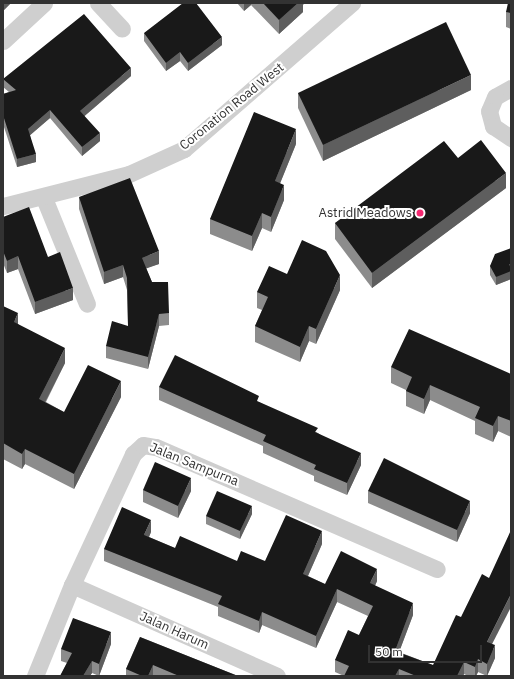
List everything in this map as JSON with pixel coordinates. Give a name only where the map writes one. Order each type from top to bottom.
[{"type":"street","points":[[3,42],[44,3]]},
{"type":"street","points":[[98,3],[122,29]]},
{"type":"street","name":"Coronation Road West","points":[[4,202],[44,198],[130,174],[184,149],[352,3]]},
{"type":"street","points":[[511,88],[495,97],[489,111],[493,126],[511,138]]},
{"type":"street","points":[[44,198],[87,304]]},
{"type":"street","name":"Jalan Sampurna","points":[[35,676],[72,585],[133,454],[143,445],[156,447],[437,569]]},
{"type":"street","name":"Jalan Harum","points":[[72,585],[277,676]]},
{"type":"building","points":[[183,3],[196,3],[222,37],[188,63],[180,52],[166,63],[144,33]]},
{"type":"building","points":[[263,3],[298,3],[279,20]]},
{"type":"building","points":[[508,3],[511,3],[511,13],[506,12]]},
{"type":"building","points":[[84,14],[131,68],[80,111],[100,133],[82,147],[50,110],[28,129],[36,154],[17,159],[3,115],[3,94],[16,90],[3,79]]},
{"type":"building","points":[[446,22],[471,75],[323,145],[298,93]]},
{"type":"building","name":"Astrid Meadows","points":[[254,112],[296,129],[275,181],[284,185],[271,217],[262,213],[252,236],[210,219]]},
{"type":"building","name":"Astrid Meadows","points":[[481,140],[506,173],[372,273],[335,223],[444,141],[458,158]]},
{"type":"building","points":[[130,178],[159,251],[142,258],[152,282],[168,282],[169,313],[159,314],[148,357],[106,346],[112,321],[128,326],[127,278],[123,265],[104,272],[79,197]]},
{"type":"building","points":[[29,207],[48,257],[60,252],[73,288],[35,302],[18,256],[7,261],[3,251],[3,217]]},
{"type":"building","name":"Astrid Meadows","points":[[302,240],[326,251],[340,275],[316,329],[309,326],[300,347],[255,326],[268,297],[257,292],[269,266],[287,274]]},
{"type":"building","points":[[511,248],[511,264],[509,264],[511,271],[496,277],[490,266],[495,254]]},
{"type":"building","points":[[3,306],[18,313],[14,322],[65,348],[39,399],[64,412],[88,365],[121,381],[74,474],[25,449],[22,454],[3,443]]},
{"type":"building","points":[[409,329],[511,374],[511,421],[498,416],[493,426],[475,418],[480,407],[430,385],[424,399],[406,391],[412,377],[391,367]]},
{"type":"building","points":[[175,355],[259,396],[257,401],[318,428],[315,432],[361,453],[347,483],[314,469],[316,465],[263,441],[266,435],[159,387]]},
{"type":"building","points":[[384,458],[470,501],[457,530],[368,491]]},
{"type":"building","points":[[155,462],[191,478],[178,506],[143,490]]},
{"type":"building","points":[[217,491],[252,506],[240,531],[206,516]]},
{"type":"building","points":[[122,507],[151,520],[144,535],[175,548],[180,536],[237,561],[241,551],[265,561],[286,515],[322,531],[303,574],[325,584],[341,551],[377,569],[370,583],[413,603],[395,651],[433,665],[456,615],[461,617],[482,574],[489,578],[511,530],[511,594],[487,642],[495,645],[487,664],[478,659],[475,667],[464,662],[457,676],[416,676],[399,669],[395,676],[344,676],[349,666],[335,660],[348,630],[359,635],[373,606],[337,589],[316,636],[262,612],[259,621],[218,604],[222,596],[104,549]]},
{"type":"building","points":[[73,618],[111,632],[99,664],[92,661],[83,676],[60,676],[72,653],[61,649]]},
{"type":"building","points":[[140,637],[238,676],[179,676],[153,665],[148,676],[142,676],[126,669]]},
{"type":"place","name":"Astrid Meadows","points":[[420,213]]}]
